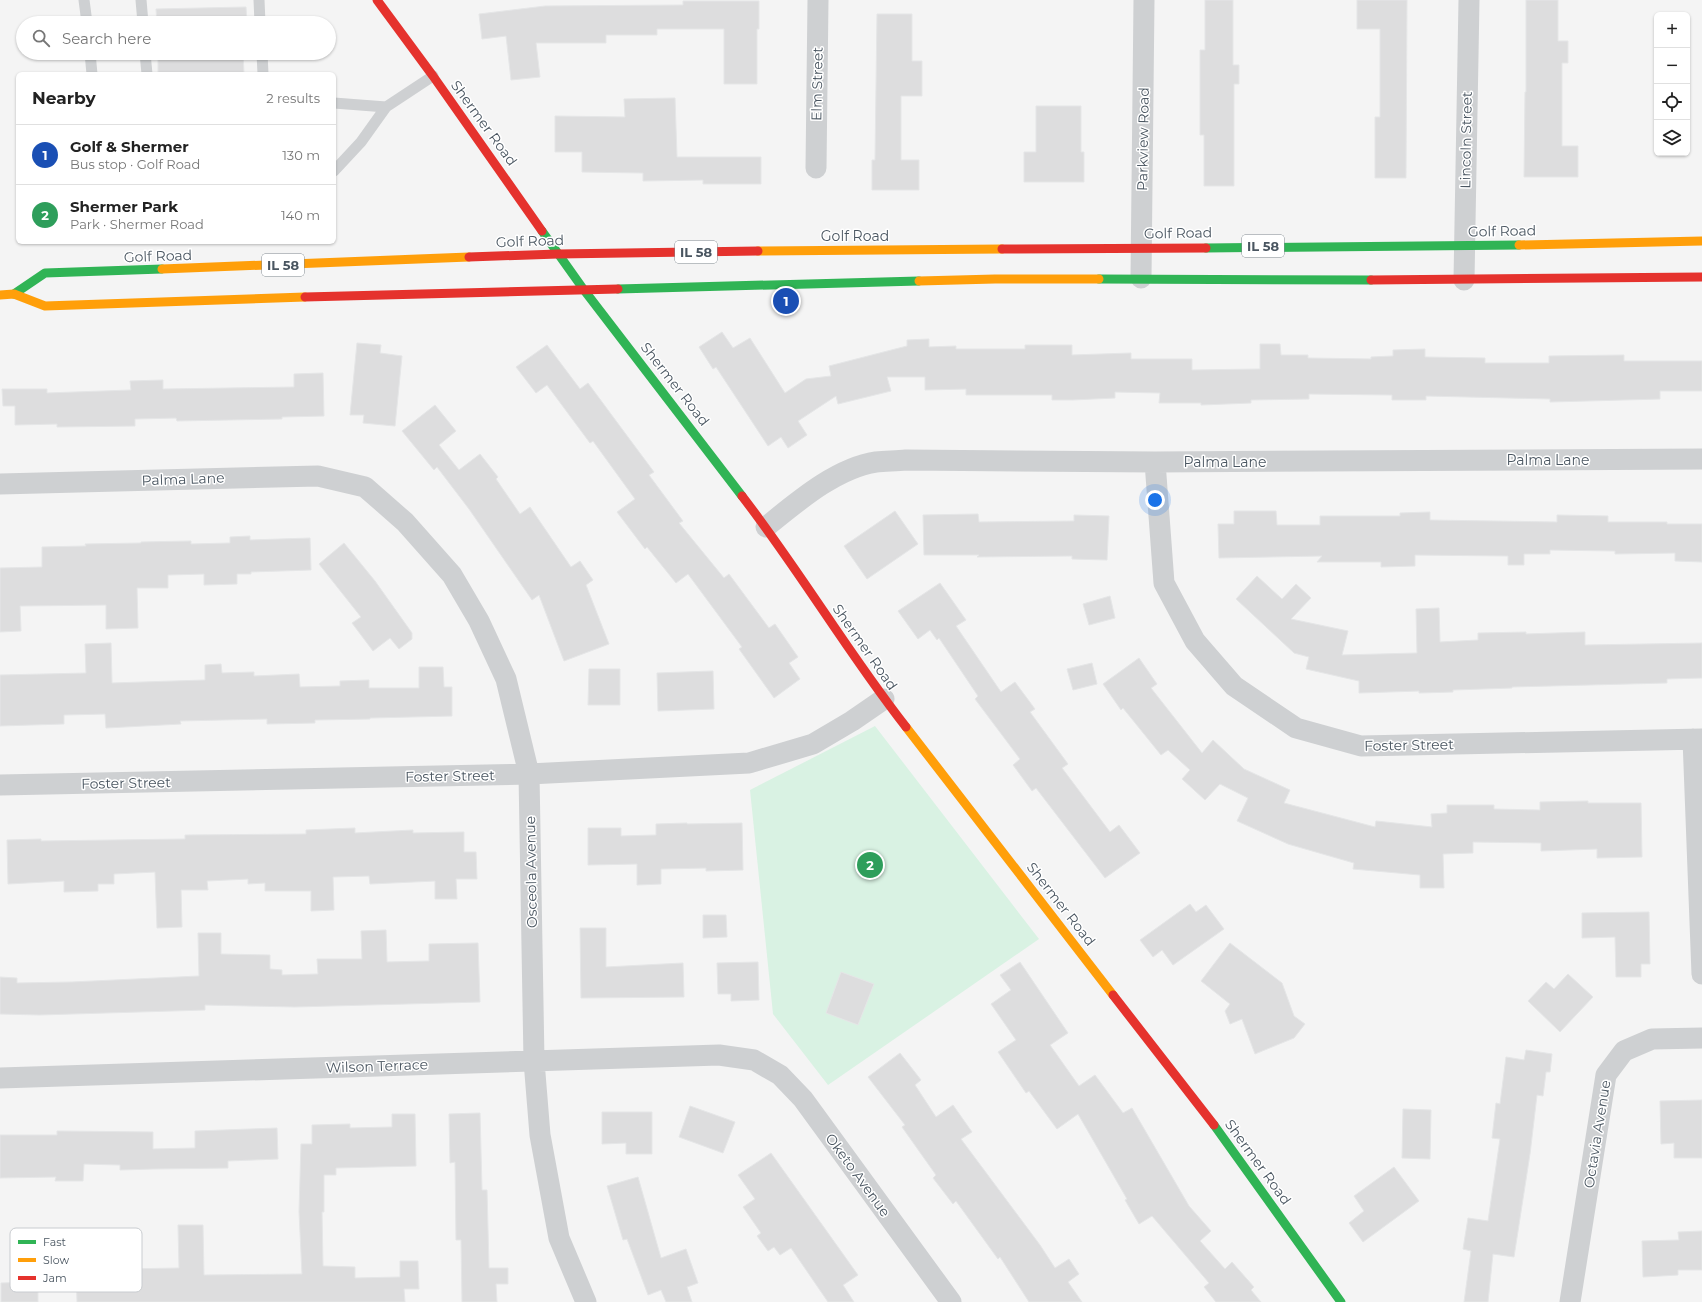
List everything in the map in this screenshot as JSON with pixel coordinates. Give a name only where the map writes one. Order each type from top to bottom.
[{"type":"main road","name":"Shermer Road","points":[[377,0],[584,290],[766,527],[884,699],[1206,1114],[1341,1302]]},
{"type":"main road","name":"Golf Road","points":[[14,294],[45,273],[558,254],[1464,246],[1702,241]]},
{"type":"main road","points":[[0,295],[14,294],[45,306],[326,296],[844,282],[1141,278],[1464,280],[1702,278]]},
{"type":"street","name":"Elm Street","points":[[816,168],[818,0]]},
{"type":"street","name":"Parkview Road","points":[[1141,278],[1144,0]]},
{"type":"street","name":"Lincoln Street","points":[[1464,280],[1468,0]]},
{"type":"street","name":"Palma Lane","points":[[766,527],[807,494],[844,472],[875,462],[906,460],[1155,462],[1702,459]]},
{"type":"street","name":"Foster Street","points":[[1155,462],[1164,583],[1195,641],[1234,686],[1296,728],[1360,746],[1698,739]]},
{"type":"street","name":"Palma Lane","points":[[0,484],[318,476],[365,487]]},
{"type":"street","name":"Osceola Avenue","points":[[365,487],[405,522],[452,575],[479,621],[506,679],[529,774],[534,1061],[540,1136],[559,1238],[586,1302]]},
{"type":"street","name":"Foster Street","points":[[0,785],[529,774],[749,763],[813,744],[852,722],[884,699]]},
{"type":"street","points":[[1698,739],[1702,974]]},
{"type":"street","name":"Octavia Avenue","points":[[1570,1302],[1606,1075],[1624,1051],[1652,1039],[1702,1038]]},
{"type":"street","name":"Wilson Terrace","points":[[0,1078],[719,1055],[754,1060]]},
{"type":"street","name":"Oketo Avenue","points":[[754,1060],[780,1075],[803,1100],[951,1302]]},
{"type":"lane","points":[[84,0],[85,16]]},
{"type":"lane","points":[[141,0],[142,16]]},
{"type":"lane","points":[[259,0],[260,16]]},
{"type":"lane","points":[[91,60],[92,72]]},
{"type":"lane","points":[[146,60],[147,72]]},
{"type":"lane","points":[[262,60],[263,72]]},
{"type":"lane","points":[[336,169],[361,142],[386,107],[432,76]]},
{"type":"lane","points":[[336,103],[386,107]]},
{"type":"green space","points":[[875,726],[1039,939],[828,1085],[773,1014],[750,790]]},
{"type":"building","points":[[1205,0],[1233,0],[1233,65],[1239,65],[1239,84],[1234,84],[1234,186],[1204,186],[1204,135],[1200,135],[1200,50],[1205,50]]},
{"type":"building","points":[[1357,0],[1407,0],[1406,178],[1375,178],[1375,117],[1380,117],[1380,29],[1357,29]]},
{"type":"building","points":[[1526,0],[1558,0],[1558,41],[1568,41],[1568,63],[1562,63],[1562,146],[1578,146],[1578,177],[1524,177]]},
{"type":"building","points":[[683,1],[759,1],[759,29],[757,29],[757,84],[724,84],[724,29],[657,29],[657,35],[606,35],[606,43],[536,43],[540,77],[511,80],[506,36],[482,39],[479,14],[545,6],[683,5]]},
{"type":"building","points":[[246,7],[247,16],[156,16],[156,9]]},
{"type":"building","points":[[877,14],[912,14],[912,61],[922,61],[922,96],[901,96],[901,160],[919,160],[919,190],[872,190],[872,160],[875,160]]},
{"type":"building","points":[[158,60],[243,60],[244,72],[158,72]]},
{"type":"building","points":[[675,98],[677,157],[761,157],[761,184],[703,184],[703,180],[643,181],[643,173],[582,172],[582,152],[555,152],[555,116],[625,117],[624,99]]},
{"type":"building","points":[[1036,106],[1081,106],[1081,152],[1084,152],[1084,182],[1024,182],[1024,152],[1036,152]]},
{"type":"building","points":[[722,332],[733,348],[750,338],[785,393],[806,379],[831,376],[829,366],[907,346],[907,340],[929,339],[929,347],[956,346],[956,349],[1025,349],[1025,345],[1072,345],[1072,355],[1131,353],[1131,359],[1192,359],[1192,370],[1260,369],[1260,344],[1280,344],[1281,355],[1308,355],[1308,358],[1371,359],[1371,357],[1393,356],[1393,350],[1425,349],[1425,357],[1485,358],[1485,363],[1549,363],[1549,356],[1624,355],[1624,361],[1702,361],[1702,391],[1660,391],[1660,399],[1550,402],[1550,399],[1426,396],[1426,400],[1392,400],[1392,395],[1309,394],[1309,399],[1251,400],[1251,403],[1201,405],[1201,403],[1159,403],[1160,393],[1115,392],[1115,398],[1072,400],[1052,400],[1052,395],[966,395],[966,389],[925,390],[925,377],[887,377],[891,391],[838,404],[836,396],[798,421],[807,435],[788,448],[781,437],[768,446],[716,367],[713,369],[699,347]]},
{"type":"building","points":[[357,343],[381,345],[380,353],[402,356],[395,426],[363,423],[364,415],[350,415]]},
{"type":"building","points":[[547,345],[580,389],[588,383],[654,472],[649,475],[683,521],[679,523],[724,578],[729,574],[769,628],[775,624],[798,657],[789,663],[800,679],[774,698],[739,649],[742,647],[688,574],[676,583],[647,547],[645,549],[617,512],[635,499],[593,441],[590,443],[547,385],[536,393],[516,367]]},
{"type":"building","points":[[323,373],[324,416],[282,417],[282,419],[177,421],[176,418],[135,419],[135,426],[57,427],[57,424],[15,425],[15,406],[3,406],[2,389],[47,389],[47,393],[131,390],[130,381],[163,380],[163,389],[294,387],[294,374]]},
{"type":"building","points":[[435,405],[456,431],[439,445],[459,470],[480,454],[498,477],[496,479],[520,514],[530,507],[571,567],[580,561],[593,580],[586,585],[609,644],[564,661],[539,595],[532,600],[469,509],[437,467],[434,470],[402,431]]},
{"type":"building","points":[[895,511],[918,544],[867,579],[844,546]]},
{"type":"building","points":[[1234,511],[1276,511],[1277,525],[1320,525],[1320,516],[1400,516],[1400,513],[1430,512],[1430,520],[1557,522],[1557,515],[1608,516],[1608,522],[1667,522],[1667,524],[1702,524],[1702,562],[1675,561],[1675,553],[1615,554],[1615,551],[1550,550],[1550,554],[1524,554],[1524,565],[1508,565],[1508,556],[1415,555],[1415,566],[1381,567],[1381,562],[1317,562],[1322,556],[1219,558],[1218,524],[1234,524]]},
{"type":"building","points":[[978,514],[979,522],[1074,521],[1074,515],[1109,516],[1107,560],[1072,559],[1072,556],[977,557],[979,555],[924,555],[923,515]]},
{"type":"building","points":[[250,536],[250,540],[310,538],[311,570],[251,572],[251,574],[237,574],[237,584],[204,585],[204,574],[168,575],[168,588],[137,588],[138,628],[106,629],[106,605],[20,606],[21,631],[0,632],[0,568],[42,567],[42,547],[86,546],[85,544],[141,542],[191,541],[191,544],[230,543],[230,537]]},
{"type":"building","points":[[344,543],[375,581],[412,633],[412,639],[399,649],[390,638],[373,651],[352,623],[361,617],[319,564]]},
{"type":"building","points":[[1257,576],[1282,599],[1296,584],[1311,598],[1291,619],[1348,631],[1342,655],[1417,653],[1416,609],[1439,608],[1440,642],[1478,640],[1478,633],[1526,632],[1526,634],[1585,632],[1585,645],[1702,643],[1702,678],[1667,679],[1667,683],[1512,687],[1453,690],[1453,692],[1419,693],[1419,691],[1359,693],[1359,681],[1306,669],[1309,657],[1294,653],[1236,599]]},
{"type":"building","points":[[940,583],[966,620],[956,626],[1001,692],[1015,682],[1035,709],[1030,712],[1068,764],[1062,768],[1110,832],[1119,825],[1140,853],[1105,878],[1036,788],[1032,791],[1013,765],[1020,759],[975,699],[978,696],[939,638],[937,640],[930,630],[918,639],[898,611]]},
{"type":"building","points":[[1110,596],[1115,618],[1089,625],[1083,604]]},
{"type":"building","points":[[111,643],[112,683],[205,680],[205,665],[221,664],[222,673],[254,672],[254,676],[299,674],[300,687],[340,686],[340,681],[369,680],[369,688],[419,688],[419,667],[443,667],[444,687],[452,687],[452,716],[315,720],[315,723],[267,724],[267,719],[180,721],[181,724],[106,728],[105,714],[64,715],[64,724],[0,726],[0,675],[86,673],[85,644]]},
{"type":"building","points":[[1139,658],[1157,684],[1151,688],[1202,753],[1213,740],[1244,769],[1290,790],[1284,803],[1375,827],[1376,821],[1432,827],[1431,814],[1447,813],[1447,805],[1494,805],[1494,809],[1540,810],[1540,802],[1588,801],[1588,803],[1641,803],[1642,857],[1597,858],[1597,849],[1541,851],[1541,843],[1473,842],[1473,853],[1443,854],[1444,888],[1420,888],[1420,875],[1353,869],[1354,863],[1288,844],[1237,821],[1248,798],[1220,784],[1205,800],[1182,779],[1190,770],[1168,750],[1161,755],[1123,708],[1121,710],[1103,684]]},
{"type":"building","points":[[1092,663],[1097,684],[1073,690],[1067,669]]},
{"type":"building","points":[[589,669],[620,669],[620,705],[588,705]]},
{"type":"building","points":[[713,671],[714,709],[658,711],[657,673]]},
{"type":"building","points":[[742,823],[743,870],[706,871],[706,868],[661,869],[661,884],[637,885],[637,864],[588,865],[588,828],[621,828],[621,836],[656,835],[656,824]]},
{"type":"building","points":[[355,828],[355,833],[413,830],[413,833],[464,832],[464,852],[476,852],[477,879],[456,879],[457,899],[435,899],[435,881],[370,884],[369,876],[333,877],[334,910],[311,911],[311,891],[265,891],[265,883],[248,884],[248,879],[207,881],[208,890],[181,890],[182,927],[157,928],[155,872],[114,874],[114,884],[98,884],[98,891],[64,892],[64,881],[8,884],[7,840],[185,839],[185,835],[306,834],[306,830]]},
{"type":"building","points":[[1190,904],[1196,912],[1206,905],[1224,929],[1173,965],[1162,950],[1153,957],[1140,940]]},
{"type":"building","points":[[1649,912],[1650,964],[1641,964],[1641,977],[1616,977],[1615,937],[1582,938],[1582,913]]},
{"type":"building","points":[[703,915],[726,915],[727,937],[703,938]]},
{"type":"building","points":[[580,928],[606,928],[606,967],[683,963],[684,997],[581,998]]},
{"type":"building","points":[[386,930],[387,962],[429,961],[429,944],[478,943],[480,1002],[294,1007],[205,1005],[205,1010],[39,1015],[0,1014],[0,977],[17,978],[17,983],[199,976],[198,933],[221,933],[221,954],[270,955],[270,969],[282,970],[282,975],[318,974],[317,959],[362,959],[361,931]]},
{"type":"building","points":[[1230,943],[1282,983],[1294,1016],[1305,1024],[1294,1038],[1255,1054],[1242,1019],[1230,1024],[1225,1011],[1230,1004],[1201,981]]},
{"type":"building","points":[[758,962],[759,1000],[731,1001],[731,994],[718,994],[717,963]]},
{"type":"building","points":[[1020,962],[1068,1033],[1050,1045],[1079,1086],[1095,1075],[1123,1113],[1132,1108],[1189,1206],[1211,1231],[1200,1241],[1225,1269],[1232,1262],[1254,1287],[1251,1290],[1261,1302],[1216,1302],[1204,1287],[1209,1283],[1152,1216],[1139,1224],[1125,1200],[1127,1199],[1078,1114],[1057,1129],[1029,1091],[1026,1093],[998,1052],[1016,1040],[991,1004],[1011,990],[1000,975]]},
{"type":"building","points":[[841,972],[874,984],[858,1025],[826,1013]]},
{"type":"building","points":[[1568,974],[1593,997],[1560,1032],[1528,1001],[1546,982],[1554,989]]},
{"type":"building","points":[[1526,1050],[1552,1054],[1550,1072],[1546,1072],[1543,1096],[1537,1095],[1530,1154],[1514,1257],[1493,1254],[1488,1302],[1464,1302],[1471,1251],[1463,1249],[1468,1218],[1488,1221],[1500,1139],[1492,1138],[1496,1103],[1500,1104],[1506,1057],[1524,1060]]},
{"type":"building","points":[[900,1053],[921,1080],[915,1085],[936,1117],[953,1105],[972,1132],[961,1139],[1040,1245],[1055,1268],[1069,1259],[1079,1274],[1068,1282],[1082,1302],[1029,1302],[1000,1257],[998,1259],[956,1201],[953,1204],[933,1178],[936,1175],[902,1127],[905,1125],[868,1077]]},
{"type":"building","points":[[1702,1100],[1702,1158],[1674,1158],[1674,1143],[1661,1144],[1660,1101]]},
{"type":"building","points":[[690,1106],[735,1122],[723,1153],[679,1137]]},
{"type":"building","points":[[1403,1109],[1431,1110],[1430,1159],[1402,1158]]},
{"type":"building","points":[[602,1112],[652,1112],[652,1154],[626,1154],[626,1143],[602,1144]]},
{"type":"building","points":[[480,1113],[482,1190],[487,1190],[489,1268],[508,1268],[508,1284],[496,1284],[497,1302],[462,1302],[461,1240],[456,1240],[455,1162],[450,1163],[449,1114]]},
{"type":"building","points":[[392,1114],[415,1114],[416,1166],[336,1168],[336,1175],[324,1175],[324,1212],[322,1212],[323,1266],[355,1267],[355,1278],[400,1277],[400,1261],[418,1261],[419,1289],[404,1289],[405,1302],[77,1302],[77,1292],[142,1292],[142,1269],[179,1268],[178,1225],[203,1225],[204,1275],[302,1274],[299,1212],[301,1144],[312,1144],[312,1125],[350,1124],[350,1128],[392,1127]]},
{"type":"building","points":[[277,1128],[278,1159],[228,1161],[228,1168],[120,1170],[120,1165],[84,1164],[83,1181],[55,1181],[56,1177],[0,1178],[0,1135],[57,1135],[57,1131],[153,1132],[153,1149],[195,1148],[195,1131]]},
{"type":"building","points":[[771,1153],[858,1275],[843,1285],[854,1302],[828,1302],[791,1248],[780,1255],[774,1247],[768,1251],[757,1236],[761,1233],[743,1207],[755,1199],[738,1175]]},
{"type":"building","points":[[1394,1167],[1419,1201],[1363,1242],[1349,1223],[1364,1211],[1354,1196]]},
{"type":"building","points":[[638,1177],[661,1258],[686,1249],[698,1283],[687,1287],[692,1302],[666,1302],[661,1290],[648,1295],[627,1239],[623,1240],[607,1186]]},
{"type":"building","points":[[1702,1231],[1702,1270],[1678,1270],[1678,1275],[1643,1277],[1642,1241],[1679,1240],[1678,1232]]},
{"type":"building","points":[[1,1283],[10,1283],[10,1292],[38,1292],[38,1302],[1,1302]]},
{"type":"traffic: fast","points":[[542,231],[584,290],[742,496]]},
{"type":"traffic: fast","points":[[1206,248],[1519,245]]},
{"type":"traffic: fast","points":[[14,294],[45,273],[162,269]]},
{"type":"traffic: fast","points":[[1099,279],[1371,280]]},
{"type":"traffic: fast","points":[[618,289],[919,281]]},
{"type":"traffic: fast","points":[[1214,1125],[1341,1302]]},
{"type":"traffic: slow","points":[[1519,245],[1702,241]]},
{"type":"traffic: slow","points":[[758,251],[1002,249]]},
{"type":"traffic: slow","points":[[162,269],[469,257]]},
{"type":"traffic: slow","points":[[919,281],[1099,279]]},
{"type":"traffic: slow","points":[[0,295],[14,294],[45,306],[305,297]]},
{"type":"traffic: slow","points":[[906,727],[1113,995]]},
{"type":"traffic: jam","points":[[377,0],[433,76],[542,231]]},
{"type":"traffic: jam","points":[[1002,249],[1206,248]]},
{"type":"traffic: jam","points":[[469,257],[758,251]]},
{"type":"traffic: jam","points":[[1371,280],[1702,277]]},
{"type":"traffic: jam","points":[[305,297],[618,289]]},
{"type":"traffic: jam","points":[[742,496],[784,553],[864,670],[906,727]]},
{"type":"traffic: jam","points":[[1113,995],[1214,1125]]},
{"type":"place","name":"Golf & Shermer","points":[[786,301]]},
{"type":"place","name":"Shermer Park","points":[[870,865]]}]
